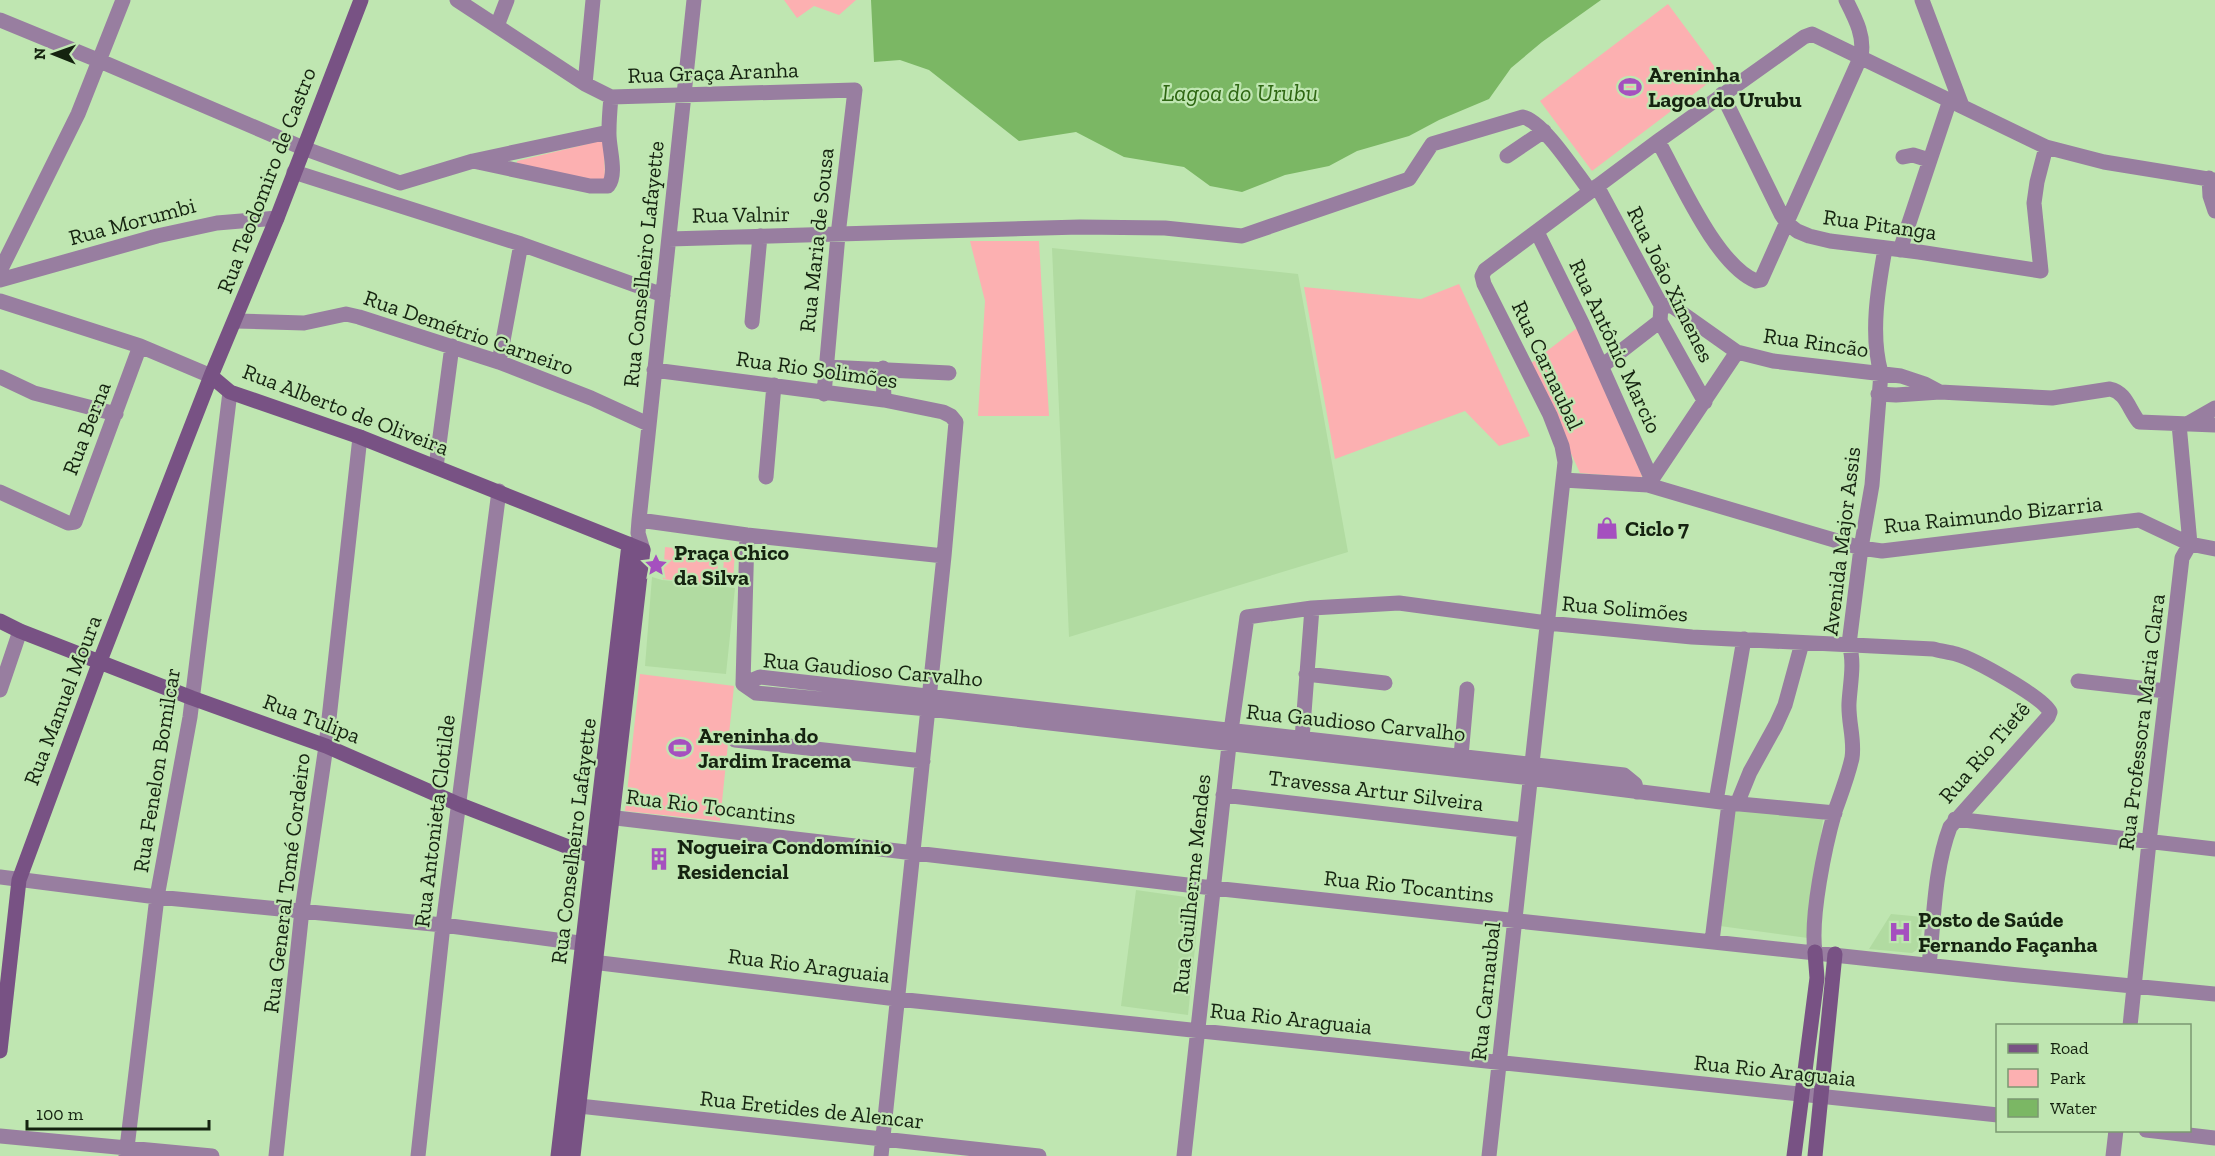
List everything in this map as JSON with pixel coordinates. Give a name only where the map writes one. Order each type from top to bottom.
[{"type":"street","points":[[0,271],[58,158],[100,61],[123,0]]},
{"type":"street","name":"Rua Teodomiro de Castro","points":[[211,376],[277,218],[361,0]]},
{"type":"street","name":"Rua Graça Aranha","points":[[457,0],[585,84],[611,98],[855,90]]},
{"type":"street","points":[[497,26],[507,0]]},
{"type":"street","points":[[585,84],[593,0]]},
{"type":"street","name":"Rua Conselheiro Lafayette","points":[[558,1156],[591,944],[694,0]]},
{"type":"street","points":[[1658,141],[1702,222],[1722,253],[1750,279],[1761,280],[1861,56],[1863,47],[1861,36],[1846,0]]},
{"type":"street","points":[[1922,0],[1956,103]]},
{"type":"street","points":[[0,20],[303,148],[400,183],[472,161],[609,132]]},
{"type":"street","name":"Rua Carnaubal","points":[[1489,1156],[1564,462],[1562,446],[1550,415],[1484,284],[1482,276],[1485,270],[1722,94],[1804,37],[1812,34],[2046,147],[2104,162],[2213,178]]},
{"type":"street","name":"Rua Maria de Sousa","points":[[824,394],[838,235],[855,90]]},
{"type":"street","points":[[1722,94],[1787,223]]},
{"type":"street","points":[[472,161],[590,186],[608,186],[612,174],[609,132],[611,98]]},
{"type":"street","name":"Avenida Major Assis","points":[[1794,1156],[1817,978],[1814,924],[1835,813],[1852,759],[1854,745],[1850,726],[1853,656],[1849,644],[1872,484],[1881,374],[1877,359],[1876,327],[1893,249],[1929,160],[1956,103]]},
{"type":"street","name":"Rua Valnir","points":[[669,239],[1080,227],[1165,228],[1242,236],[1409,179],[1432,144],[1523,117],[1531,118],[1544,131]]},
{"type":"street","points":[[1507,156],[1544,131]]},
{"type":"street","name":"Rua João Ximenes","points":[[1544,131],[1593,188],[1706,402]]},
{"type":"street","name":"Rua Pitanga","points":[[1787,223],[1809,236],[1830,241],[2041,271],[2034,203],[2046,147]]},
{"type":"street","points":[[1903,157],[1913,155],[1929,160]]},
{"type":"street","points":[[294,172],[521,244],[663,295]]},
{"type":"street","points":[[2213,178],[2210,196],[2215,210]]},
{"type":"street","points":[[395,203],[400,183]]},
{"type":"street","name":"Rua Morumbi","points":[[0,280],[173,232],[217,223],[277,218]]},
{"type":"street","name":"Rua Antônio Marcio","points":[[1537,231],[1602,366],[1650,483]]},
{"type":"street","points":[[752,322],[760,236]]},
{"type":"street","points":[[499,362],[521,244]]},
{"type":"street","name":"Rua Alberto de Oliveira","points":[[0,301],[141,346],[211,376],[230,392],[360,437],[499,491],[637,537]]},
{"type":"street","name":"Rua Rincão","points":[[1660,313],[1672,306],[1737,352],[1773,362],[1912,379],[1940,392]]},
{"type":"street","points":[[1602,366],[1660,313]]},
{"type":"street","name":"Rua Demétrio Carneiro","points":[[235,321],[304,323],[346,314],[499,362],[591,398],[648,424]]},
{"type":"street","name":"Rua Berna","points":[[0,492],[72,524],[75,522],[141,346]]},
{"type":"street","points":[[436,467],[452,346]]},
{"type":"street","points":[[1650,483],[1706,402],[1737,352]]},
{"type":"street","points":[[826,366],[949,373]]},
{"type":"street","points":[[883,368],[884,400]]},
{"type":"street","name":"Rua Rio Solimões","points":[[654,370],[774,385],[824,394],[884,400],[943,412],[951,416],[956,422],[956,436],[944,556]]},
{"type":"street","name":"Rua Manuel Moura","points":[[0,1051],[5,945],[19,880],[100,661],[211,376]]},
{"type":"street","points":[[0,377],[34,393],[116,414]]},
{"type":"street","points":[[765,477],[774,385]]},
{"type":"street","name":"Rua Rincão","points":[[1878,394],[1940,392],[2052,398],[2110,389],[2122,394],[2139,422],[2215,425]]},
{"type":"street","name":"Rua Fenelon Bomilcar","points":[[127,1152],[157,897],[190,717],[230,392]]},
{"type":"street","points":[[2183,424],[2215,408]]},
{"type":"street","name":"Rua Professora Maria Clara","points":[[2130,1024],[2182,558],[2190,544],[2183,424]]},
{"type":"street","name":"Rua General Tomé Cordeiro","points":[[276,1156],[302,910],[326,746],[360,437]]},
{"type":"street","name":"Rua Raimundo Bizarria","points":[[1563,480],[1650,483],[1861,548],[1882,551],[2139,520],[2190,544],[2215,549]]},
{"type":"street","name":"Rua Antonieta Clotilde","points":[[418,1156],[443,925],[499,491]]},
{"type":"street","points":[[637,537],[747,535],[944,556],[881,1156]]},
{"type":"street","name":"Rua Gaudioso Carvalho","points":[[747,535],[743,684],[760,677],[928,702],[1230,739],[1531,771],[1624,775],[1635,784],[1637,792],[1835,813]]},
{"type":"street","name":"Rua Solimões","points":[[1247,616],[1311,608],[1400,603],[1547,623],[1692,637],[1849,644],[1941,651],[1957,654],[1996,672],[2049,710]]},
{"type":"street","points":[[1302,739],[1311,608]]},
{"type":"street","name":"Rua Guilherme Mendes","points":[[1184,1156],[1223,795],[1247,616]]},
{"type":"street","name":"Rua Tulipa","points":[[0,621],[20,631],[192,698],[326,746],[458,804],[600,859]]},
{"type":"street","points":[[0,690],[20,631]]},
{"type":"street","points":[[1712,941],[1744,639]]},
{"type":"street","points":[[1727,803],[1750,772],[1785,705],[1802,643]]},
{"type":"street","points":[[1306,674],[1385,683]]},
{"type":"street","points":[[2078,681],[2166,691]]},
{"type":"street","points":[[1461,756],[1467,689]]},
{"type":"street","name":"Rua Rio Tietê","points":[[1929,965],[1946,837],[1955,819],[2048,717],[2049,710]]},
{"type":"street","name":"Rua Gaudioso Carvalho","points":[[1230,739],[1302,739],[1461,756],[1531,771]]},
{"type":"street","points":[[735,740],[922,761]]},
{"type":"street","name":"Travessa Artur Silveira","points":[[1223,795],[1524,830]]},
{"type":"street","name":"Rua Rio Tocantins","points":[[605,816],[1213,888],[2215,994]]},
{"type":"street","points":[[1955,819],[2215,849]]},
{"type":"street","points":[[0,877],[157,897],[443,925],[591,944]]},
{"type":"street","points":[[1815,1156],[1835,954]]},
{"type":"street","name":"Rua Conselheiro Lafayette","points":[[573,1156],[579,1106],[588,962]]},
{"type":"street","name":"Rua Rio Araguaia","points":[[588,962],[897,999],[1996,1115]]},
{"type":"street","name":"Rua Eretides de Alencar","points":[[579,1106],[1040,1156]]},
{"type":"street","points":[[2113,1156],[2116,1132]]},
{"type":"street","points":[[2156,1132],[2215,1138]]},
{"type":"street","points":[[0,1136],[127,1152],[212,1156]]},
{"type":"shaded area","points":[[1052,248],[1298,274],[1348,552],[1069,637]]},
{"type":"shaded area","points":[[652,577],[735,588],[726,674],[645,666]]},
{"type":"shaded area","points":[[1735,809],[1823,819],[1808,938],[1720,926]]},
{"type":"shaded area","points":[[1136,890],[1200,899],[1188,1015],[1121,1006]]},
{"type":"shaded area","name":"Posto de Saúde Fernando Façanha","points":[[1891,914],[1923,917],[1920,948],[1912,953],[1869,949]]},
{"type":"green space","points":[[784,0],[856,0],[839,15],[814,6],[797,18]]},
{"type":"green space","name":"Areninha Lagoa do Urubu","points":[[1668,4],[1720,74],[1592,171],[1540,101]]},
{"type":"green space","points":[[604,140],[605,182],[517,164],[517,161]]},
{"type":"green space","points":[[970,241],[1039,241],[1049,416],[978,416],[985,301]]},
{"type":"green space","points":[[1459,284],[1530,436],[1499,446],[1465,411],[1335,459],[1304,287],[1421,299]]},
{"type":"green space","points":[[1577,328],[1640,471],[1642,476],[1640,478],[1580,473],[1530,364]]},
{"type":"green space","points":[[665,547],[719,553],[716,585],[663,579]]},
{"type":"green space","points":[[724,550],[735,551],[733,582],[723,581]]},
{"type":"green space","name":"Areninha do Jardim Iracema","points":[[640,674],[734,686],[720,821],[625,811]]},
{"type":"water","name":"Lagoa do Urubu","points":[[871,0],[1601,0],[1542,42],[1511,68],[1489,99],[1439,120],[1409,136],[1357,151],[1329,166],[1285,175],[1242,192],[1210,186],[1184,167],[1124,157],[1076,132],[1019,141],[929,70],[900,60],[874,62]]},
{"type":"place","name":"Areninha Lagoa do Urubu","points":[[1630,87]]},
{"type":"place","name":"Ciclo 7","points":[[1607,528]]},
{"type":"place","name":"Praça Chico da Silva","points":[[656,565]]},
{"type":"place","name":"Areninha do Jardim Iracema","points":[[680,748]]},
{"type":"place","name":"Nogueira Condomínio Residencial","points":[[659,859]]},
{"type":"place","name":"Posto de Saúde Fernando Façanha","points":[[1900,932]]}]
